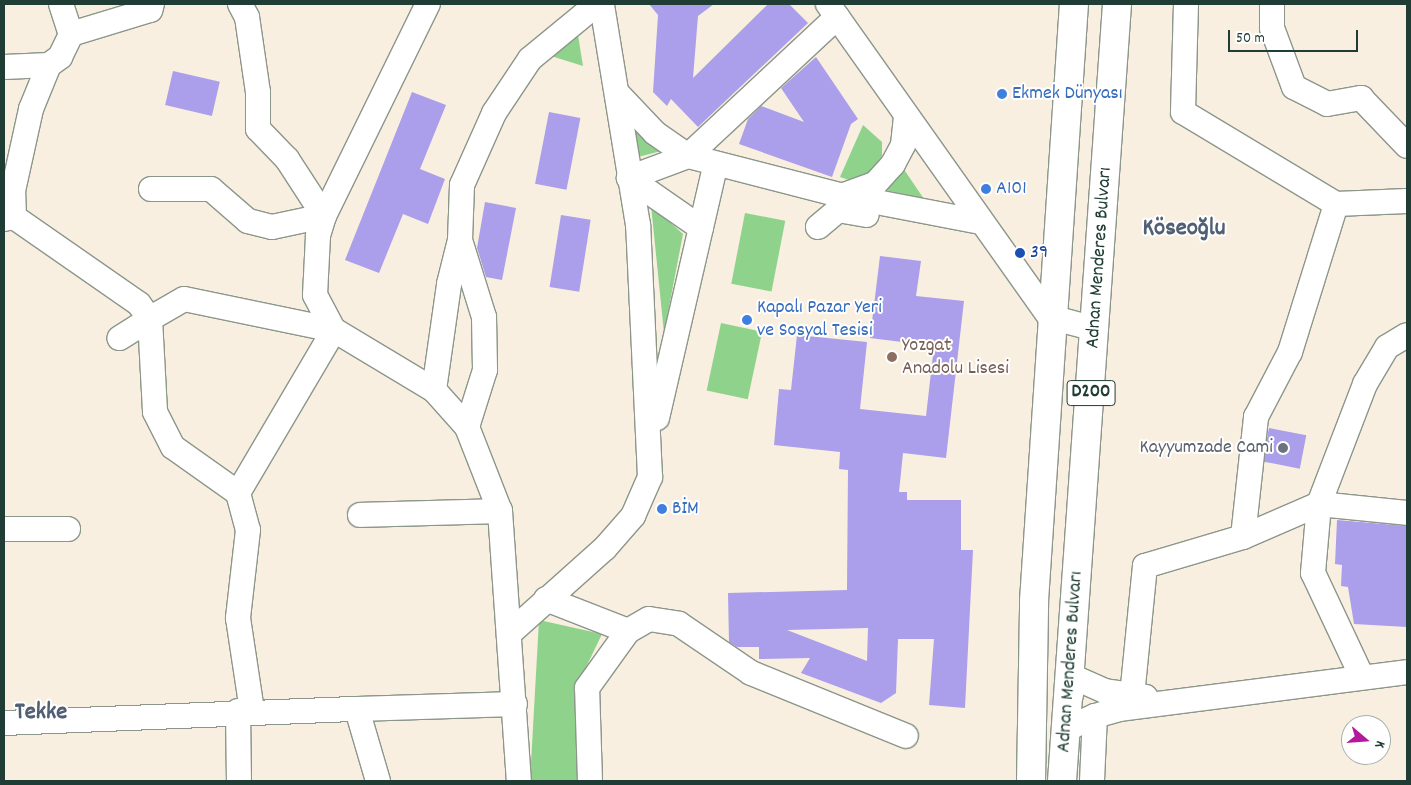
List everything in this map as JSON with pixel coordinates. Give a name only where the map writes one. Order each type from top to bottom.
[{"type":"highway","name":"Adnan Menderes Bulvarı","points":[[1031,781],[1034,601],[1050,317],[1074,4]]},
{"type":"highway","name":"Adnan Menderes Bulvarı","points":[[1062,781],[1068,731],[1117,4]]},
{"type":"street","points":[[61,4],[72,34]]},
{"type":"street","points":[[152,4],[150,10],[72,34],[60,57],[49,65],[31,108],[9,218],[139,304],[150,319],[154,412],[173,446],[238,493],[248,530],[238,618],[245,711],[239,781]]},
{"type":"street","points":[[240,4],[247,17],[258,92],[258,129],[288,159],[324,216]]},
{"type":"street","points":[[334,330],[315,295],[324,216],[428,4]]},
{"type":"street","points":[[434,390],[449,284],[460,240],[462,185],[494,113],[530,60],[597,4]]},
{"type":"street","points":[[511,632],[546,598],[605,548],[633,516],[650,476],[638,225],[602,4]]},
{"type":"street","points":[[1186,4],[1183,112],[1336,204],[1407,201]]},
{"type":"street","points":[[1272,4],[1272,28],[1294,87],[1326,104],[1361,98],[1407,146]]},
{"type":"street","points":[[629,178],[688,156],[833,11],[980,222],[1050,317],[1095,330]]},
{"type":"street","points":[[4,67],[49,65]]},
{"type":"street","points":[[618,95],[655,133],[688,156],[715,166],[840,195],[980,222]]},
{"type":"street","points":[[840,195],[875,184],[893,164],[903,145],[906,116]]},
{"type":"street","points":[[650,449],[715,166]]},
{"type":"street","points":[[629,178],[701,228]]},
{"type":"street","points":[[151,189],[211,189],[248,222],[272,227],[324,216]]},
{"type":"street","points":[[1243,537],[1256,417],[1290,352],[1336,204]]},
{"type":"street","points":[[818,227],[838,210],[915,222],[939,214]]},
{"type":"street","points":[[460,240],[484,317],[485,370],[467,427]]},
{"type":"street","points":[[120,338],[184,299],[334,330],[434,390],[467,427],[500,511],[511,632],[519,781]]},
{"type":"street","points":[[238,493],[334,330]]},
{"type":"street","points":[[1362,677],[1312,573],[1319,504],[1365,384],[1387,347],[1407,335]]},
{"type":"street","points":[[1132,696],[1145,566],[1243,537],[1319,504],[1407,513]]},
{"type":"street","points":[[360,515],[500,511]]},
{"type":"street","points":[[4,529],[68,529]]},
{"type":"street","points":[[546,598],[628,630]]},
{"type":"street","points":[[1026,781],[1034,601]]},
{"type":"street","points":[[590,781],[587,688],[628,630],[649,619],[679,624],[751,673],[906,736]]},
{"type":"street","points":[[1070,781],[1068,731],[1094,716],[1199,699],[1407,672]]},
{"type":"street","points":[[1071,676],[1132,696],[1199,699]]},
{"type":"street","points":[[4,723],[245,711],[516,704]]},
{"type":"street","points":[[357,709],[378,781]]},
{"type":"street","points":[[1092,781],[1094,716]]},
{"type":"green space","points":[[578,35],[583,66],[551,56]]},
{"type":"green space","points":[[631,122],[669,149],[638,157]]},
{"type":"green space","points":[[863,125],[882,142],[882,156],[871,171],[855,182],[840,177]]},
{"type":"green space","points":[[901,165],[924,199],[881,189]]},
{"type":"green space","points":[[651,205],[683,234],[664,333]]},
{"type":"green space","points":[[745,213],[785,221],[772,292],[731,284]]},
{"type":"green space","points":[[721,323],[762,332],[748,399],[707,390]]},
{"type":"green space","points":[[539,620],[602,634],[577,686],[583,781],[530,781]]},
{"type":"building","points":[[649,4],[714,4],[698,16],[693,78],[768,4],[789,4],[808,23],[698,127],[671,99],[667,106],[653,92],[658,15]]},
{"type":"building","points":[[816,57],[858,119],[851,124],[832,177],[739,144],[748,119],[761,106],[804,122],[781,88]]},
{"type":"building","points":[[173,71],[220,82],[212,116],[165,105]]},
{"type":"building","points":[[412,92],[446,105],[420,169],[445,179],[428,224],[403,214],[379,273],[345,260]]},
{"type":"building","points":[[549,112],[580,118],[566,190],[535,184]]},
{"type":"building","points":[[485,202],[516,208],[502,280],[486,277],[477,248]]},
{"type":"building","points":[[561,215],[591,220],[579,292],[550,287]]},
{"type":"building","points":[[880,256],[921,261],[916,296],[964,301],[946,458],[903,453],[899,492],[907,492],[907,500],[961,500],[961,550],[973,550],[965,708],[929,705],[934,639],[898,639],[896,693],[881,703],[801,673],[810,658],[759,659],[759,647],[737,647],[729,642],[728,593],[847,590],[848,470],[839,469],[840,452],[774,445],[779,389],[791,390],[797,335],[867,342],[860,409],[926,416],[934,346],[870,338]],"holes":[[[868,628],[867,661],[787,630]]]},
{"type":"building","name":"Kayyumzade Cami","points":[[1269,428],[1306,435],[1300,469],[1263,461]]},
{"type":"building","points":[[1337,520],[1407,526],[1407,627],[1354,624],[1348,587],[1341,586],[1342,565],[1335,564]]},
{"type":"place","name":"Ekmek Dünyası","points":[[1002,94]]},
{"type":"place","name":"A101","points":[[986,189]]},
{"type":"place","name":"39","points":[[1020,253]]},
{"type":"place","name":"Kapalı Pazar Yeri ve Sosyal Tesisi","points":[[747,320]]},
{"type":"place","name":"Yozgat Anadolu Lisesi","points":[[892,357]]},
{"type":"place","name":"Kayyumzade Cami","points":[[1283,448]]},
{"type":"place","name":"BİM","points":[[662,509]]},
{"type":"district","name":"Köseoğlu","points":[[1184,229]]},
{"type":"district","name":"Tekke","points":[[41,713]]}]
